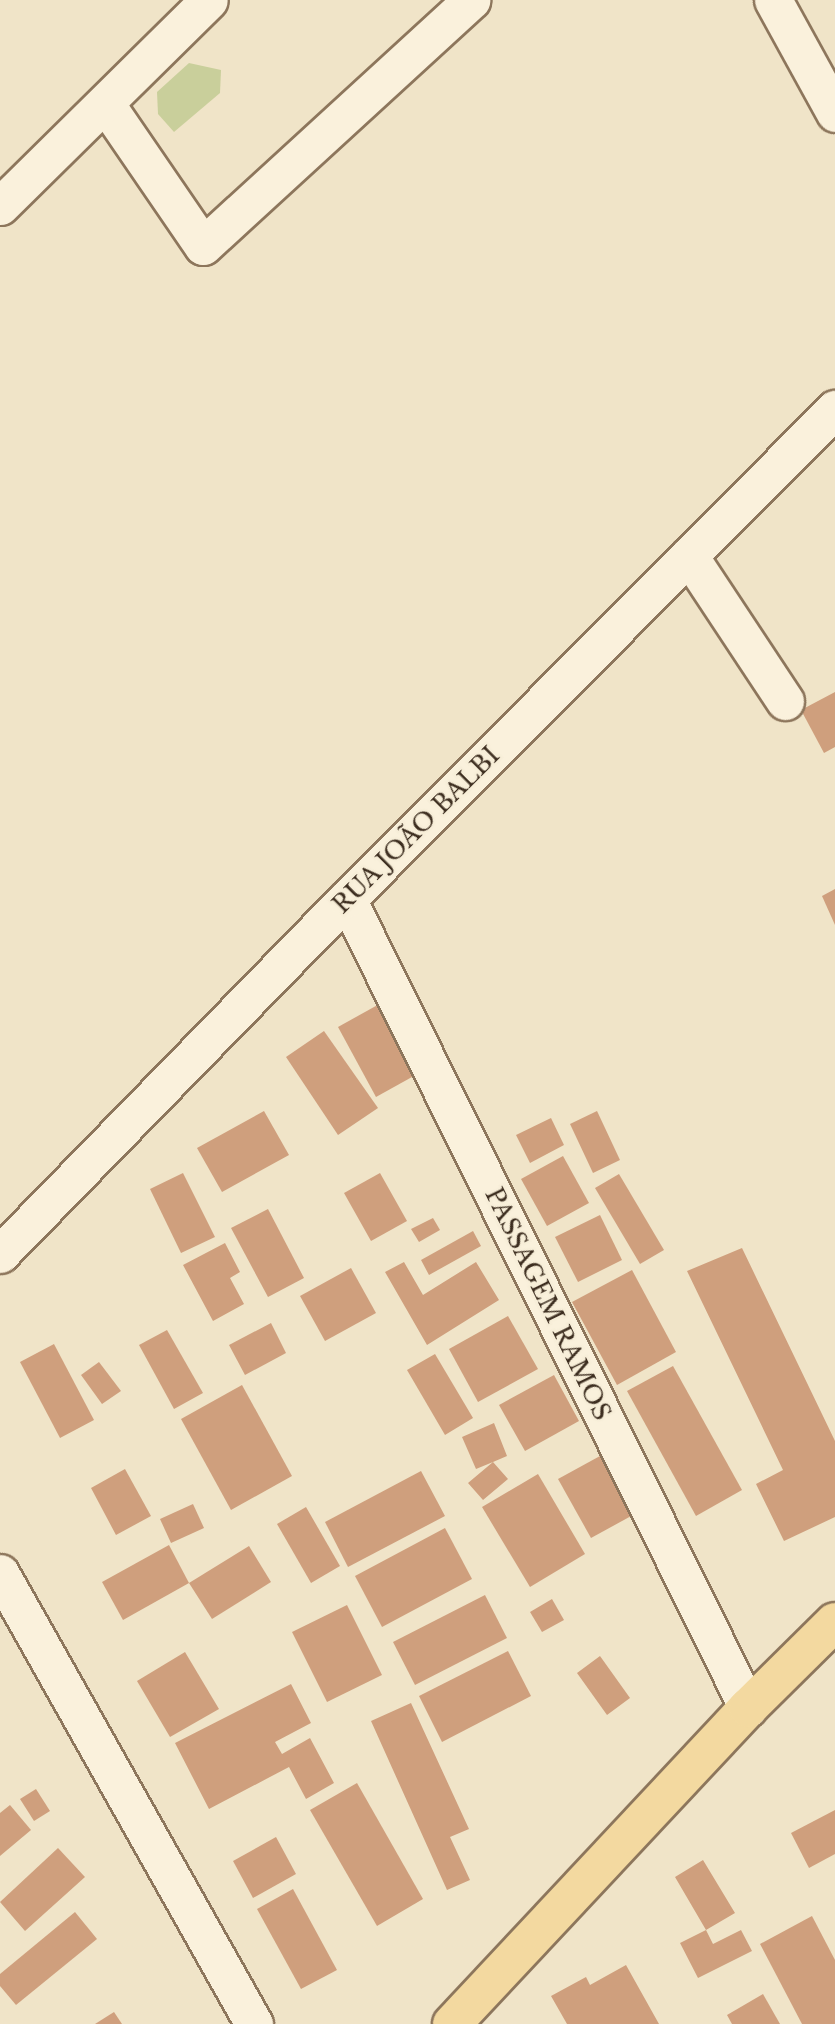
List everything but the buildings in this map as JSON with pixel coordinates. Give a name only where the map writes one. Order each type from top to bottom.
[{"type":"main road","points":[[452,2024],[748,1708],[835,1622]]},
{"type":"street","points":[[0,206],[209,0]]},
{"type":"street","points":[[105,103],[203,246],[471,0]]},
{"type":"street","points":[[773,0],[835,113]]},
{"type":"street","name":"RUA JOÃO BALBI","points":[[0,1254],[347,899],[835,409]]},
{"type":"street","points":[[689,556],[785,701]]},
{"type":"street","name":"PASSAGEM RAMOS","points":[[347,899],[748,1708]]},
{"type":"street","points":[[0,1573],[254,2024]]},
{"type":"green space","points":[[189,63],[221,70],[220,93],[174,132],[158,114],[157,92]]}]
